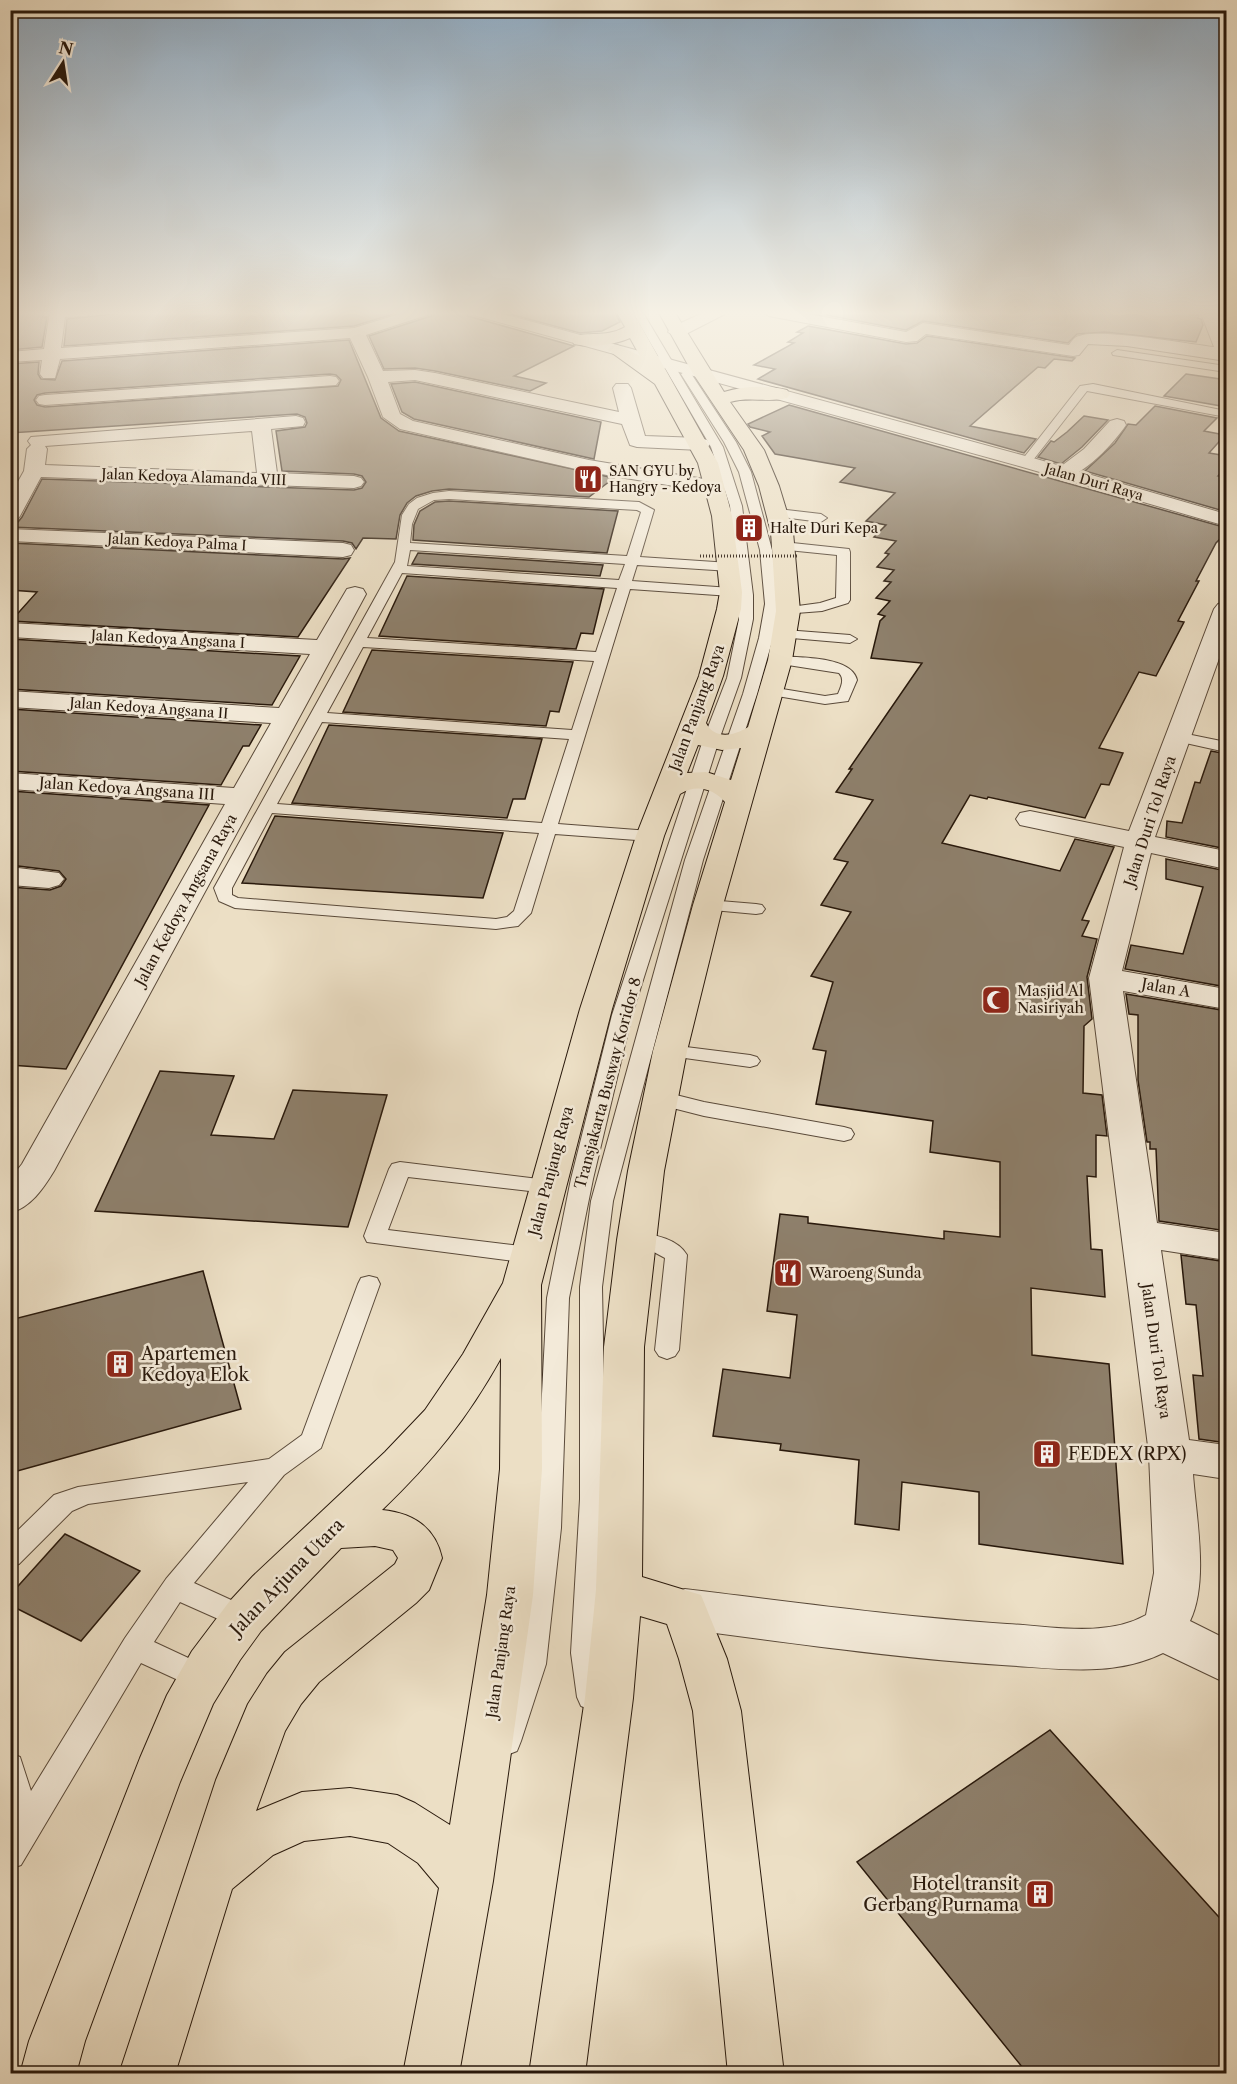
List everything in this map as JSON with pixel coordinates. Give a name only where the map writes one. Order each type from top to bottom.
[{"type":"main road","name":"Jalan Panjang Raya","points":[[557,2073],[600,1767],[619,1590],[624,1347],[636,1240],[670,1051],[708,904],[724,733],[711,676],[724,630],[730,579],[716,487],[700,444],[680,408]]},
{"type":"main road","name":"Jalan Panjang Raya","points":[[431,2073],[467,1881],[510,1595],[521,1469],[526,1270],[596,1009],[650,836],[667,790],[770,691],[785,635],[791,551],[754,450],[726,408]]},
{"type":"main road","points":[[667,790],[680,783],[718,788]]},
{"type":"main road","name":"Jalan Arjuna Utara","points":[[48,2063],[161,1767],[202,1678],[243,1618],[425,1438],[458,1396],[526,1270]]},
{"type":"main road","points":[[147,2073],[241,1780],[265,1720],[284,1689],[302,1667],[400,1589],[413,1576],[420,1558],[415,1543],[400,1533],[368,1526],[328,1532]]},
{"type":"main road","points":[[619,1590],[685,1609],[703,1659],[717,1711],[756,2073]]},
{"type":"main road","points":[[214,1870],[255,1837],[264,1833],[302,1817],[350,1812],[397,1820],[436,1845],[467,1881]]},
{"type":"street","points":[[10,516],[34,471],[44,408]]},
{"type":"street","points":[[389,408],[394,429],[407,425],[608,470],[716,487]]},
{"type":"street","points":[[575,408],[630,420]]},
{"type":"street","points":[[608,470],[630,453],[637,441],[627,408]]},
{"type":"street","name":"Jalan Duri Raya","points":[[832,408],[1227,520]]},
{"type":"street","points":[[38,441],[296,422]]},
{"type":"street","points":[[261,425],[268,479]]},
{"type":"street","points":[[1063,474],[1091,453],[1117,425]]},
{"type":"street","points":[[637,441],[700,444]]},
{"type":"street","name":"Jalan Kedoya Alamanda VIII","points":[[34,471],[354,482]]},
{"type":"street","name":"Jalan Kedoya Palma I","points":[[10,535],[162,549]]},
{"type":"street","name":"Jalan Kedoya Palma I","points":[[10,548],[162,549],[338,557]]},
{"type":"street","name":"Jalan Kedoya Angsana Raya","points":[[10,1200],[25,1186],[36,1171],[255,802],[302,717],[326,648],[355,594]]},
{"type":"street","name":"Jalan Duri Tol Raya","points":[[1162,1629],[1171,1613],[1176,1593],[1170,1454],[1105,978],[1139,843],[1227,609]]},
{"type":"street","name":"Jalan Kedoya Angsana I","points":[[10,630],[326,648]]},
{"type":"street","name":"Jalan Kedoya Angsana II","points":[[10,699],[302,717]]},
{"type":"street","name":"Jalan Kedoya Angsana III","points":[[10,781],[255,802]]},
{"type":"street","points":[[1030,819],[1227,860]]},
{"type":"street","points":[[10,876],[49,879]]},
{"type":"street","name":"Jalan A","points":[[1105,978],[1227,999]]},
{"type":"street","points":[[1140,1234],[1227,1246]]},
{"type":"street","points":[[1170,1454],[1227,1462]]},
{"type":"street","points":[[685,1609],[918,1639],[1096,1650],[1144,1640],[1162,1629],[1227,1662]]},
{"type":"lane","name":"Transjakarta Busway Koridor 8","points":[[600,1767],[585,1653],[593,1499],[591,1287],[603,1202],[694,860],[718,788],[724,733],[746,619],[736,506],[717,447],[697,408]]},
{"type":"lane","points":[[1026,462],[1068,408]]},
{"type":"lane","points":[[1198,408],[1226,414]]},
{"type":"lane","points":[[302,717],[358,642],[399,568],[402,562],[406,516],[414,504],[429,497],[449,495],[643,506],[648,510],[623,584],[547,828],[522,913],[512,922],[505,924],[235,903],[224,896],[223,888],[255,802],[547,828],[650,836]]},
{"type":"lane","points":[[778,513],[821,518]]},
{"type":"lane","points":[[403,546],[631,561],[730,579]]},
{"type":"lane","points":[[785,635],[822,607],[843,600],[844,552],[791,551]]},
{"type":"lane","points":[[399,568],[623,584],[730,579]]},
{"type":"lane","points":[[785,635],[850,639]]},
{"type":"lane","points":[[770,691],[825,700],[843,698],[849,687],[850,676],[847,670],[785,635]]},
{"type":"lane","points":[[358,642],[601,657]]},
{"type":"lane","points":[[302,717],[576,735]]},
{"type":"lane","points":[[1177,737],[1227,747]]},
{"type":"lane","name":"Transjakarta Busway Koridor 8","points":[[483,1775],[510,1737],[532,1664],[548,1528],[558,1298],[582,1179],[622,1015],[718,788]]},
{"type":"lane","points":[[708,904],[756,909]]},
{"type":"lane","points":[[670,1051],[750,1061]]},
{"type":"lane","points":[[660,1098],[704,1109],[844,1134]]},
{"type":"lane","points":[[526,1270],[375,1236],[400,1169],[547,1186]]},
{"type":"lane","points":[[636,1240],[668,1248],[676,1255],[667,1350]]},
{"type":"lane","points":[[10,1854],[135,1647],[175,1587],[275,1468],[312,1441],[369,1284]]},
{"type":"lane","points":[[10,1556],[63,1503],[87,1494],[275,1468]]},
{"type":"lane","points":[[175,1587],[243,1618]]},
{"type":"lane","points":[[135,1647],[202,1678]]},
{"type":"lane","points":[[10,1767],[27,1828]]},
{"type":"path","points":[[700,556],[791,551]]},
{"type":"building","points":[[10,408],[377,408],[381,418],[399,431],[614,478],[589,497],[449,489],[432,491],[416,496],[407,503],[400,515],[396,539],[363,538],[356,549],[352,543],[343,541],[10,527],[10,524],[18,522],[22,517],[42,479],[354,490],[362,488],[366,482],[362,476],[354,474],[282,471],[276,431],[305,427],[307,423],[305,417],[297,414],[10,433]]},
{"type":"building","points":[[401,408],[537,408],[601,422],[594,459],[414,419],[402,412]]},
{"type":"building","points":[[782,408],[801,408],[1227,528],[1227,532],[1216,543],[1196,581],[1199,581],[1178,621],[1184,622],[1156,676],[1139,672],[1099,748],[1123,753],[1109,785],[1101,784],[1085,818],[970,795],[942,843],[1060,871],[1075,839],[1114,847],[1082,920],[1089,921],[1082,936],[1097,939],[1087,977],[1092,1019],[1084,1026],[1083,1093],[1102,1095],[1107,1136],[1096,1135],[1096,1177],[1087,1176],[1091,1249],[1102,1250],[1105,1297],[1031,1288],[1032,1355],[1109,1364],[1123,1564],[979,1544],[979,1492],[902,1482],[899,1530],[855,1524],[859,1460],[780,1450],[781,1444],[713,1436],[723,1369],[790,1378],[797,1315],[767,1311],[780,1214],[808,1217],[808,1223],[944,1239],[944,1231],[1000,1237],[1000,1162],[930,1152],[933,1121],[816,1104],[826,1051],[813,1049],[833,982],[811,976],[851,912],[821,905],[848,862],[834,859],[873,800],[836,792],[852,769],[849,769],[922,663],[871,658],[880,621],[885,616],[878,614],[890,601],[876,598],[891,582],[884,581],[894,570],[877,567],[889,554],[885,553],[896,541],[874,537],[886,525],[866,521],[895,493],[840,482],[855,468],[775,454],[762,436],[770,432],[750,427],[748,424]]},
{"type":"building","points":[[863,408],[990,408],[970,426],[1036,439],[1024,453]]},
{"type":"building","points":[[1153,408],[1167,408],[1217,418],[1204,431],[1225,435],[1209,453],[1227,456],[1227,466],[1218,476],[1227,477],[1227,512],[1085,471],[1115,443],[1128,424],[1136,425]]},
{"type":"building","points":[[1084,416],[1108,420],[1082,447],[1061,464],[1038,457],[1051,441],[1054,442]]},
{"type":"building","points":[[435,502],[618,511],[607,553],[413,540],[414,525],[420,511]]},
{"type":"building","points":[[10,543],[350,558],[298,637],[11,621],[37,592],[10,590]]},
{"type":"building","points":[[418,553],[603,565],[600,576],[412,564]]},
{"type":"building","points":[[407,576],[604,589],[593,634],[581,633],[576,649],[379,636]]},
{"type":"building","points":[[10,639],[300,656],[272,705],[10,689]]},
{"type":"building","points":[[372,650],[573,662],[559,712],[550,711],[546,726],[343,712]]},
{"type":"building","points":[[10,709],[261,725],[249,746],[243,746],[221,785],[10,771]]},
{"type":"building","points":[[329,725],[542,739],[525,799],[513,799],[507,818],[292,803]]},
{"type":"building","points":[[1211,751],[1227,754],[1227,849],[1166,837],[1167,821],[1182,823],[1195,782],[1200,783]]},
{"type":"building","points":[[10,791],[209,805],[66,1069],[10,1065],[10,887],[50,890],[61,886],[66,879],[59,871],[10,865]]},
{"type":"building","points":[[275,816],[503,833],[483,898],[242,883]]},
{"type":"building","points":[[1166,859],[1227,871],[1227,944],[1220,943],[1221,986],[1125,969],[1131,945],[1183,954],[1203,887],[1166,879]]},
{"type":"building","points":[[1126,994],[1227,1011],[1227,1231],[1159,1221],[1156,1149],[1150,1149],[1150,1142],[1147,1142],[1138,1080],[1138,1015],[1129,1014]]},
{"type":"building","points":[[160,1071],[234,1076],[211,1135],[274,1139],[293,1090],[387,1095],[348,1227],[95,1211]]},
{"type":"building","points":[[1181,1255],[1227,1262],[1227,1443],[1199,1439],[1193,1375],[1203,1376],[1196,1305],[1186,1304]]},
{"type":"building","name":"Apartemen Kedoya Elok","points":[[203,1271],[241,1409],[10,1473],[10,1320]]},
{"type":"building","points":[[65,1534],[140,1571],[81,1641],[10,1605],[10,1595]]},
{"type":"building","name":"Hotel transit Gerbang Purnama","points":[[1050,1730],[1227,1926],[1227,2073],[1027,2073],[857,1862]]},
{"type":"place","name":"SAN GYU by Hangry - Kedoya","points":[[588,479]]},
{"type":"place","name":"Halte Duri Kepa","points":[[749,528]]},
{"type":"place","name":"Masjid Al Nasiriyah","points":[[996,1000]]},
{"type":"place","name":"Waroeng Sunda","points":[[788,1273]]},
{"type":"place","name":"Apartemen Kedoya Elok","points":[[120,1364]]},
{"type":"place","name":"FEDEX (RPX)","points":[[1047,1454]]},
{"type":"place","name":"Hotel transit Gerbang Purnama","points":[[1040,1894]]}]
